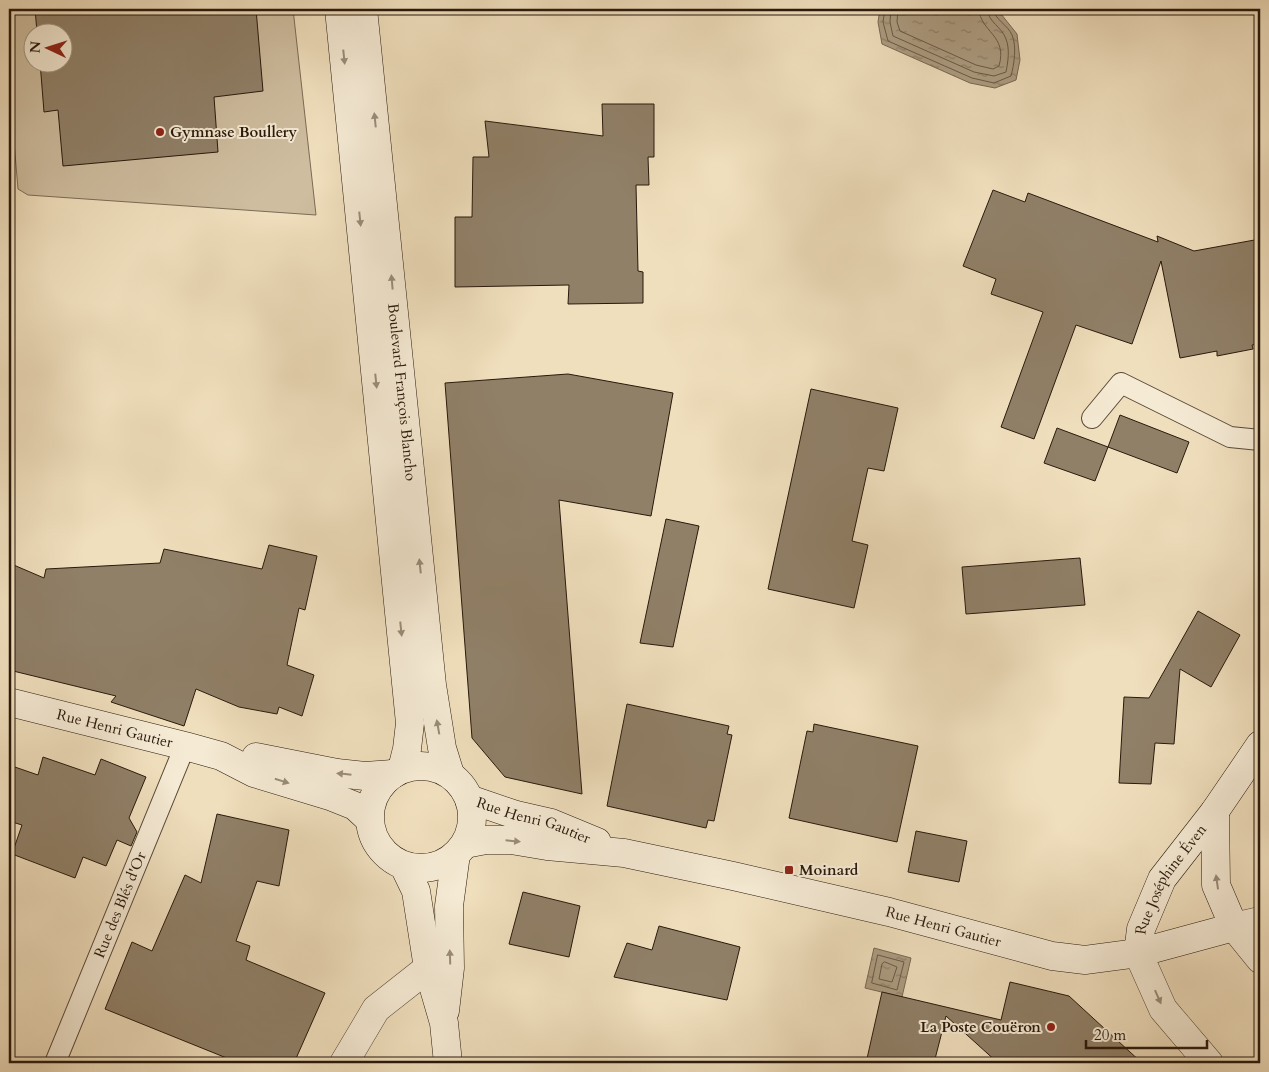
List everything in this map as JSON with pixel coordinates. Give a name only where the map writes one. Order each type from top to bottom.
[{"type":"street","name":"Boulevard François Blancho","points":[[339,9],[410,723],[397,772]]},
{"type":"street","name":"Boulevard François Blancho","points":[[363,9],[432,685],[442,748],[450,774]]},
{"type":"street","name":"Rue Henri Gautier","points":[[9,702],[221,756],[254,773],[330,796],[355,806],[369,819]]},
{"type":"street","name":"Rue Joséphine Éven","points":[[1138,953],[1141,929],[1162,878],[1215,811],[1260,745]]},
{"type":"street","name":"Rue Henri Gautier","points":[[221,756],[257,757],[337,773],[365,776],[397,772]]},
{"type":"street","points":[[444,1023],[450,968],[448,906],[461,849],[469,835],[472,817],[469,799],[458,781],[450,774],[422,765],[397,772],[384,781],[373,798],[369,819],[376,842],[389,856],[404,866],[426,868],[448,861],[461,849]]},
{"type":"street","name":"Rue Henri Gautier","points":[[469,799],[516,815],[551,823],[624,853]]},
{"type":"street","name":"Rue Joséphine Éven","points":[[1215,811],[1216,885],[1234,927],[1260,959]]},
{"type":"street","name":"Rue Henri Gautier","points":[[461,849],[486,840],[511,840],[547,846],[624,853],[888,912],[1052,956],[1085,960],[1138,953],[1260,921]]},
{"type":"street","points":[[404,866],[416,891],[428,968],[444,1023],[448,1063]]},
{"type":"street","points":[[1138,953],[1163,1009],[1209,1063]]},
{"type":"street","points":[[344,1063],[376,1009],[428,968]]},
{"type":"lane","points":[[1092,418],[1121,383],[1230,437],[1260,440]]},
{"type":"lane","name":"Rue des Blés d'Or","points":[[55,1063],[185,746]]},
{"type":"shaded area","name":"Gymnase Boullery","points":[[9,9],[293,9],[316,215],[28,195],[18,189],[9,83]]},
{"type":"water","points":[[880,9],[997,9],[1017,34],[1020,60],[1016,80],[995,88],[970,83],[882,44],[878,22]]},
{"type":"water","points":[[874,948],[911,958],[902,997],[865,988]]},
{"type":"building","points":[[35,9],[256,9],[263,91],[214,97],[218,152],[63,166],[58,110],[44,112],[41,72],[72,72],[72,22],[36,22]]},
{"type":"building","points":[[602,104],[654,104],[654,157],[648,157],[649,185],[636,185],[638,271],[643,272],[643,303],[568,304],[569,285],[455,287],[455,217],[472,217],[473,157],[489,157],[485,121],[603,136]]},
{"type":"building","points":[[993,190],[1025,202],[1028,193],[1158,242],[1157,236],[1194,251],[1260,239],[1260,344],[1252,345],[1253,349],[1217,356],[1217,351],[1180,358],[1161,261],[1132,344],[1076,325],[1034,439],[1001,427],[1043,312],[991,294],[996,279],[963,266]]},
{"type":"building","points":[[568,374],[673,393],[651,516],[559,500],[582,794],[505,777],[472,738],[445,383]]},
{"type":"building","points":[[811,389],[898,408],[884,471],[868,468],[852,541],[868,545],[854,608],[768,589]]},
{"type":"building","points":[[1120,415],[1189,442],[1177,473],[1108,447]]},
{"type":"building","points":[[1057,428],[1108,447],[1095,481],[1044,463]]},
{"type":"building","points":[[666,519],[699,526],[673,647],[640,643]]},
{"type":"building","points":[[269,545],[317,556],[305,610],[299,608],[287,665],[314,675],[302,716],[279,707],[277,714],[239,707],[196,689],[184,726],[111,702],[116,696],[9,670],[9,563],[44,578],[46,569],[160,563],[164,549],[262,569]]},
{"type":"building","points":[[1080,558],[1085,605],[966,614],[962,567]]},
{"type":"building","points":[[1198,611],[1240,635],[1211,687],[1180,669],[1174,744],[1155,743],[1151,784],[1119,783],[1124,697],[1149,698]]},
{"type":"building","points":[[627,704],[729,726],[727,734],[732,735],[714,821],[708,820],[706,828],[607,806]]},
{"type":"building","points":[[814,724],[918,746],[897,842],[789,818],[807,731],[813,732]]},
{"type":"building","points":[[43,757],[95,775],[101,759],[146,777],[129,818],[137,832],[131,846],[117,840],[106,866],[83,857],[75,878],[12,854],[22,825],[9,821],[9,765],[38,775]]},
{"type":"building","points":[[217,814],[289,830],[279,886],[257,881],[236,941],[250,946],[246,960],[325,993],[294,1063],[239,1063],[105,1009],[132,942],[152,951],[185,875],[201,883]]},
{"type":"building","points":[[916,831],[967,841],[959,882],[908,872]]},
{"type":"building","points":[[523,892],[580,906],[569,957],[509,944]]},
{"type":"building","points":[[659,926],[740,947],[727,1000],[614,977],[627,943],[652,950]]},
{"type":"building","points":[[1010,982],[1069,996],[1142,1063],[998,1063],[946,1016],[934,1063],[866,1063],[882,992],[1001,1020]]},
{"type":"place","name":"Gymnase Boullery","points":[[160,132]]},
{"type":"place","name":"Moinard","points":[[789,870]]},
{"type":"place","name":"La Poste Couëron","points":[[1051,1027]]}]
